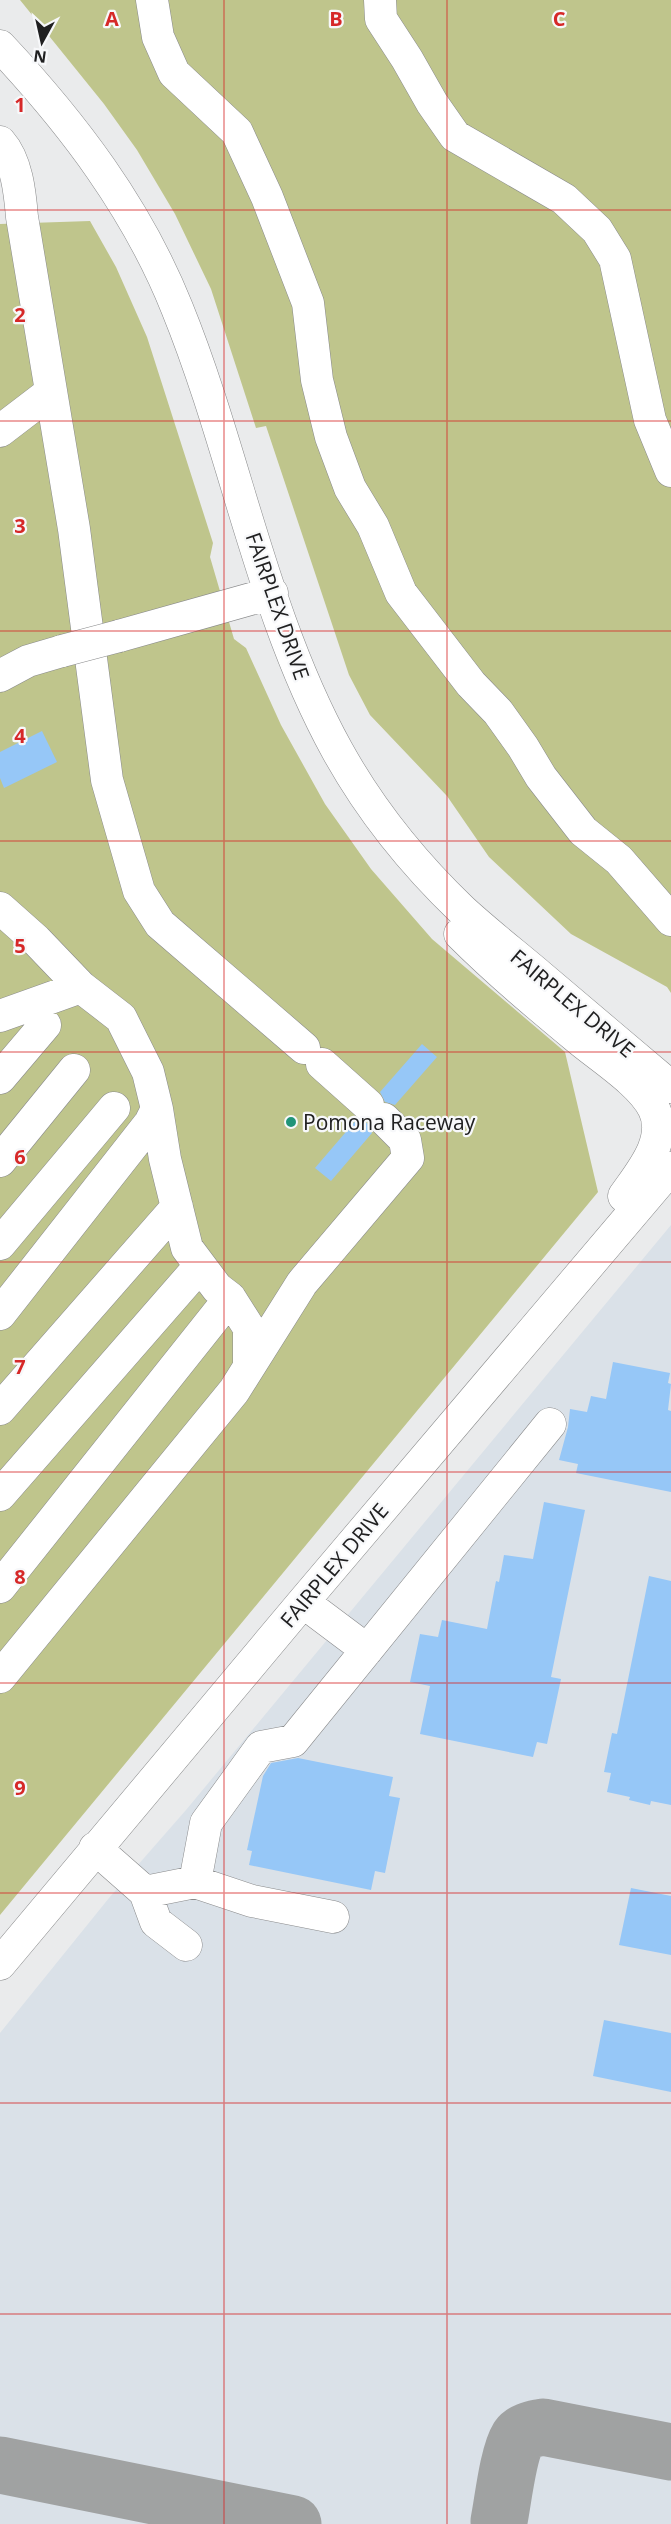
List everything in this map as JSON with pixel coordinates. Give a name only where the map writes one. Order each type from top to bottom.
[{"type":"street","points":[[152,0],[158,37],[174,73],[237,132],[267,197],[308,303],[317,380],[332,437],[350,488],[373,526],[401,593],[471,684],[498,712],[541,777],[583,831],[619,860],[671,920]]},
{"type":"street","points":[[380,0],[381,19],[455,136],[564,199],[597,230],[615,259],[650,420],[671,471]]},
{"type":"street","name":"FAIRPLEX DRIVE","points":[[0,46],[42,91],[81,139],[118,193],[176,304],[304,682],[337,751],[371,802],[435,882],[464,911],[671,1087]]},
{"type":"street","points":[[0,142],[8,151],[20,191],[21,218],[75,540],[107,780],[139,891],[160,924],[313,1056],[405,1140],[408,1158],[302,1283],[234,1391],[0,1677]]},
{"type":"street","points":[[0,431],[51,392]]},
{"type":"street","points":[[0,676],[28,661],[272,593]]},
{"type":"street","points":[[304,682],[308,721],[371,829],[423,897],[515,985],[636,1086],[655,1110],[658,1136],[648,1163],[600,1230],[562,1296]]},
{"type":"street","points":[[0,908],[36,940],[81,987],[121,1018],[148,1072],[165,1159],[187,1248],[217,1288],[230,1298],[249,1328],[249,1368]]},
{"type":"street","points":[[0,1016],[81,987]]},
{"type":"street","points":[[0,1078],[45,1025]]},
{"type":"street","points":[[0,1161],[74,1071]]},
{"type":"street","points":[[0,1244],[114,1108]]},
{"type":"street","points":[[0,1314],[150,1123],[157,1109]]},
{"type":"street","name":"FAIRPLEX DRIVE","points":[[0,1964],[671,1168]]},
{"type":"street","points":[[0,1409],[177,1207]]},
{"type":"street","points":[[0,1495],[200,1266]]},
{"type":"street","points":[[0,1587],[230,1298]]},
{"type":"street","points":[[195,1882],[206,1823],[261,1747],[293,1741],[550,1424]]},
{"type":"street","points":[[303,1602],[367,1650]]},
{"type":"street","points":[[96,1848],[145,1892],[156,1922],[186,1945]]},
{"type":"street","points":[[145,1892],[195,1882],[252,1901],[333,1917]]},
{"type":"shaded area","points":[[671,1225],[671,2524],[0,2524],[0,2033],[109,1898],[186,1810]]},
{"type":"green space","points":[[20,0],[671,0],[671,993],[667,987],[571,934],[489,857],[447,796],[370,715],[349,675],[266,426],[256,428],[211,289],[175,214],[137,150],[104,104]]},
{"type":"green space","name":"Pomona Raceway","points":[[90,221],[116,267],[147,337],[213,543],[210,557],[234,639],[246,648],[281,725],[325,804],[371,869],[432,939],[565,1052],[598,1192],[0,1915],[0,224]]},
{"type":"building","points":[[42,731],[57,762],[4,788],[0,778],[0,752]]},
{"type":"building","points":[[422,1044],[437,1057],[395,1105],[385,1102],[380,1092]]},
{"type":"building","points":[[357,1119],[367,1123],[372,1133],[331,1181],[315,1168]]},
{"type":"building","points":[[613,1362],[670,1373],[668,1410],[671,1411],[671,1492],[576,1473],[578,1464],[559,1460],[568,1427],[570,1409],[587,1412],[591,1396],[606,1399]]},
{"type":"building","points":[[544,1502],[585,1510],[551,1677],[561,1679],[547,1744],[537,1742],[533,1757],[420,1734],[430,1686],[410,1682],[420,1634],[438,1637],[442,1620],[487,1629],[496,1581],[499,1582],[504,1555],[533,1559]]},
{"type":"building","points":[[649,1576],[671,1581],[671,1805],[651,1801],[650,1805],[629,1800],[630,1797],[607,1792],[611,1773],[604,1772],[612,1733],[617,1734]]},
{"type":"building","points":[[298,1758],[393,1777],[389,1796],[400,1798],[385,1873],[375,1871],[371,1890],[249,1865],[252,1851],[247,1850],[263,1776],[271,1763]]},
{"type":"building","points":[[631,1888],[671,1896],[671,1955],[619,1945]]},
{"type":"building","points":[[604,2020],[671,2033],[671,2092],[593,2076]]},
{"type":"taxiway","points":[[499,2521],[514,2445],[520,2435],[533,2429],[543,2427],[671,2452]]},
{"type":"taxiway","points":[[0,2465],[293,2524]]},
{"type":"place","name":"Pomona Raceway","points":[[291,1122]]}]
